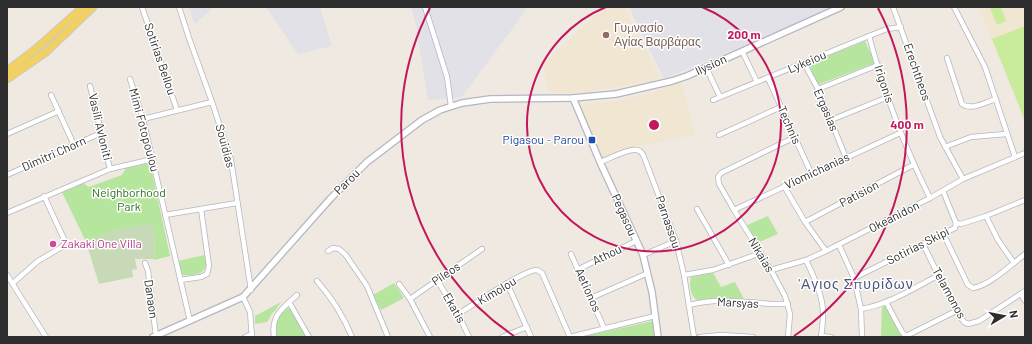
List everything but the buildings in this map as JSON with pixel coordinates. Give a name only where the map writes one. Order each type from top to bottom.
[{"type":"main road","points":[[7,71],[37,48],[83,7]]},
{"type":"main road","points":[[7,79],[46,52],[93,7]]},
{"type":"street","name":"Sotirias Bellou","points":[[142,7],[177,110]]},
{"type":"street","name":"Souidias","points":[[179,7],[231,160],[251,290]]},
{"type":"street","points":[[425,7],[447,77],[451,106]]},
{"type":"street","name":"Ilysion","points":[[574,98],[616,94],[672,81],[841,7]]},
{"type":"street","name":"Erechtheos","points":[[893,7],[940,137],[963,179]]},
{"type":"street","points":[[954,7],[985,67],[1006,134],[1015,157]]},
{"type":"street","name":"Lykeiou","points":[[713,100],[869,36],[901,27]]},
{"type":"street","name":"Irigonis","points":[[869,36],[900,133],[913,165],[930,198]]},
{"type":"street","points":[[742,50],[757,82]]},
{"type":"street","points":[[947,58],[962,104],[966,107],[972,107],[996,99]]},
{"type":"street","name":"Ergasias","points":[[804,63],[818,89],[846,158]]},
{"type":"street","points":[[818,89],[878,65]]},
{"type":"street","points":[[706,67],[720,97]]},
{"type":"street","name":"Technis","points":[[768,78],[811,173]]},
{"type":"street","name":"Mimi Fotopoulou","points":[[130,79],[143,119],[153,159],[190,321]]},
{"type":"street","name":"Vasili Avloniti","points":[[90,86],[110,169]]},
{"type":"street","points":[[51,95],[74,145]]},
{"type":"street","points":[[831,120],[888,97]]},
{"type":"street","name":"Parou","points":[[155,336],[243,297],[251,290],[332,198],[367,162],[422,120],[440,110],[462,103],[490,100],[574,98]]},
{"type":"street","name":"Pegasou","points":[[574,98],[600,162],[643,255],[652,292],[658,337]]},
{"type":"street","points":[[143,119],[212,102]]},
{"type":"street","points":[[719,135],[781,106]]},
{"type":"street","points":[[7,134],[59,111]]},
{"type":"street","name":"Dimitri Chorn","points":[[7,175],[101,133]]},
{"type":"street","name":"Viomichanias","points":[[734,210],[900,133]]},
{"type":"street","points":[[945,147],[971,137],[1006,134]]},
{"type":"street","name":"Nikaias","points":[[788,337],[790,314],[788,304],[771,270],[734,210],[720,184],[718,177],[721,173],[794,137]]},
{"type":"street","name":"Parnassou","points":[[600,162],[631,150],[641,152],[644,157],[676,241],[684,275],[694,337]]},
{"type":"street","name":"Okeanidon","points":[[771,270],[806,260],[826,251],[930,198],[963,179],[1025,153]]},
{"type":"street","points":[[7,212],[110,169],[153,159]]},
{"type":"street","name":"Patision","points":[[806,222],[913,165]]},
{"type":"street","points":[[784,186],[826,251]]},
{"type":"street","points":[[943,191],[956,223]]},
{"type":"street","points":[[13,283],[38,261],[62,247],[64,244],[64,239],[44,196]]},
{"type":"street","name":"Sotirias Skipi","points":[[854,278],[955,228],[956,223],[961,224],[986,216],[1025,200]]},
{"type":"street","points":[[165,215],[237,203]]},
{"type":"street","points":[[180,280],[201,277],[206,274],[209,266],[201,209]]},
{"type":"street","points":[[697,209],[729,265]]},
{"type":"street","points":[[986,216],[998,240],[1014,263]]},
{"type":"street","points":[[943,233],[968,285],[973,288],[977,288],[998,276],[1025,254]]},
{"type":"street","name":"Athou","points":[[579,269],[636,241]]},
{"type":"street","points":[[643,255],[676,241]]},
{"type":"street","name":"Telamonos","points":[[923,244],[956,311],[964,322],[968,324],[974,323],[1023,293]]},
{"type":"street","points":[[839,245],[854,278],[861,309],[862,337]]},
{"type":"street","points":[[328,251],[333,248],[345,254],[366,286],[386,336]]},
{"type":"street","name":"Pileos","points":[[410,299],[482,249]]},
{"type":"street","points":[[684,275],[713,270],[760,253]]},
{"type":"street","name":"Aetionos","points":[[571,254],[604,328]]},
{"type":"street","points":[[806,260],[820,292],[823,315],[821,337],[831,337]]},
{"type":"street","name":"Danaon","points":[[145,262],[148,271],[155,336]]},
{"type":"street","name":"Kimolou","points":[[458,314],[507,284],[532,271],[537,270],[542,273],[570,337]]},
{"type":"street","points":[[591,298],[648,273]]},
{"type":"street","points":[[7,275],[46,337]]},
{"type":"street","points":[[861,309],[886,302],[938,275]]},
{"type":"street","name":"Ekatis","points":[[437,280],[458,314],[469,337]]},
{"type":"street","points":[[317,281],[336,304],[352,337]]},
{"type":"street","points":[[399,284],[410,299],[430,337]]},
{"type":"street","points":[[507,284],[531,337]]},
{"type":"street","points":[[1023,293],[1025,300]]},
{"type":"street","points":[[274,337],[274,319],[282,308],[297,295]]},
{"type":"street","points":[[243,297],[250,312],[252,335],[245,337]]},
{"type":"street","name":"Marsyas","points":[[689,305],[730,300],[775,305],[788,304]]},
{"type":"street","points":[[289,302],[309,337]]},
{"type":"street","points":[[886,302],[902,332],[906,336],[956,311]]},
{"type":"street","points":[[570,337],[655,316]]},
{"type":"street","points":[[502,337],[527,327]]},
{"type":"street","points":[[700,337],[721,335],[753,337]]},
{"type":"shaded area","points":[[188,7],[214,7],[195,24]]},
{"type":"shaded area","points":[[266,7],[320,7],[332,46],[298,54]]},
{"type":"shaded area","points":[[411,7],[527,7],[461,98],[428,100],[416,25]]},
{"type":"shaded area","name":"Γυμνασίο Αγίας Βαρβάρας","points":[[605,7],[624,7],[659,77],[653,81],[580,93],[556,94],[551,92],[547,86],[544,63]]},
{"type":"shaded area","points":[[629,7],[836,7],[664,79]]},
{"type":"shaded area","points":[[979,7],[1025,7],[1025,114],[992,41]]},
{"type":"shaded area","points":[[681,81],[695,135],[637,146],[600,159],[580,108],[582,104],[622,100],[651,93]]},
{"type":"green space","points":[[1001,7],[1006,21],[997,25],[990,8]]},
{"type":"green space","points":[[1025,26],[1025,121],[992,39]]},
{"type":"green space","points":[[865,41],[875,63],[817,85],[809,64]]},
{"type":"green space","name":"Neighborhood Park","points":[[150,163],[170,256],[154,260],[155,237],[118,229],[86,242],[62,192],[83,183],[89,187],[122,175],[126,168]]},
{"type":"green space","points":[[768,216],[778,234],[757,243],[747,225]]},
{"type":"green space","points":[[153,224],[155,237],[154,259],[135,259],[137,269],[132,270],[133,277],[99,284],[86,242],[118,229]]},
{"type":"green space","points":[[205,255],[206,264],[203,271],[194,275],[183,275],[178,261]]},
{"type":"green space","points":[[713,273],[721,287],[735,282],[744,299],[726,298],[697,300],[691,290],[691,277]]},
{"type":"green space","points":[[394,283],[404,298],[381,310],[373,295]]},
{"type":"green space","points":[[281,302],[267,322],[255,324],[255,316]]},
{"type":"green space","points":[[882,307],[886,307],[902,337],[881,336]]},
{"type":"green space","points":[[290,308],[307,337],[277,337],[276,324],[279,315],[286,309]]},
{"type":"green space","points":[[653,321],[654,336],[581,337]]},
{"type":"place","name":"Γυμνασίο Αγίας Βαρβάρας","points":[[606,35]]},
{"type":"place","name":"Pigasou - Parou","points":[[592,140]]},
{"type":"place","name":"Zakaki One Villa","points":[[53,244]]},
{"type":"district","name":"'Αγιος Σπυρίδων","points":[[856,284]]}]
